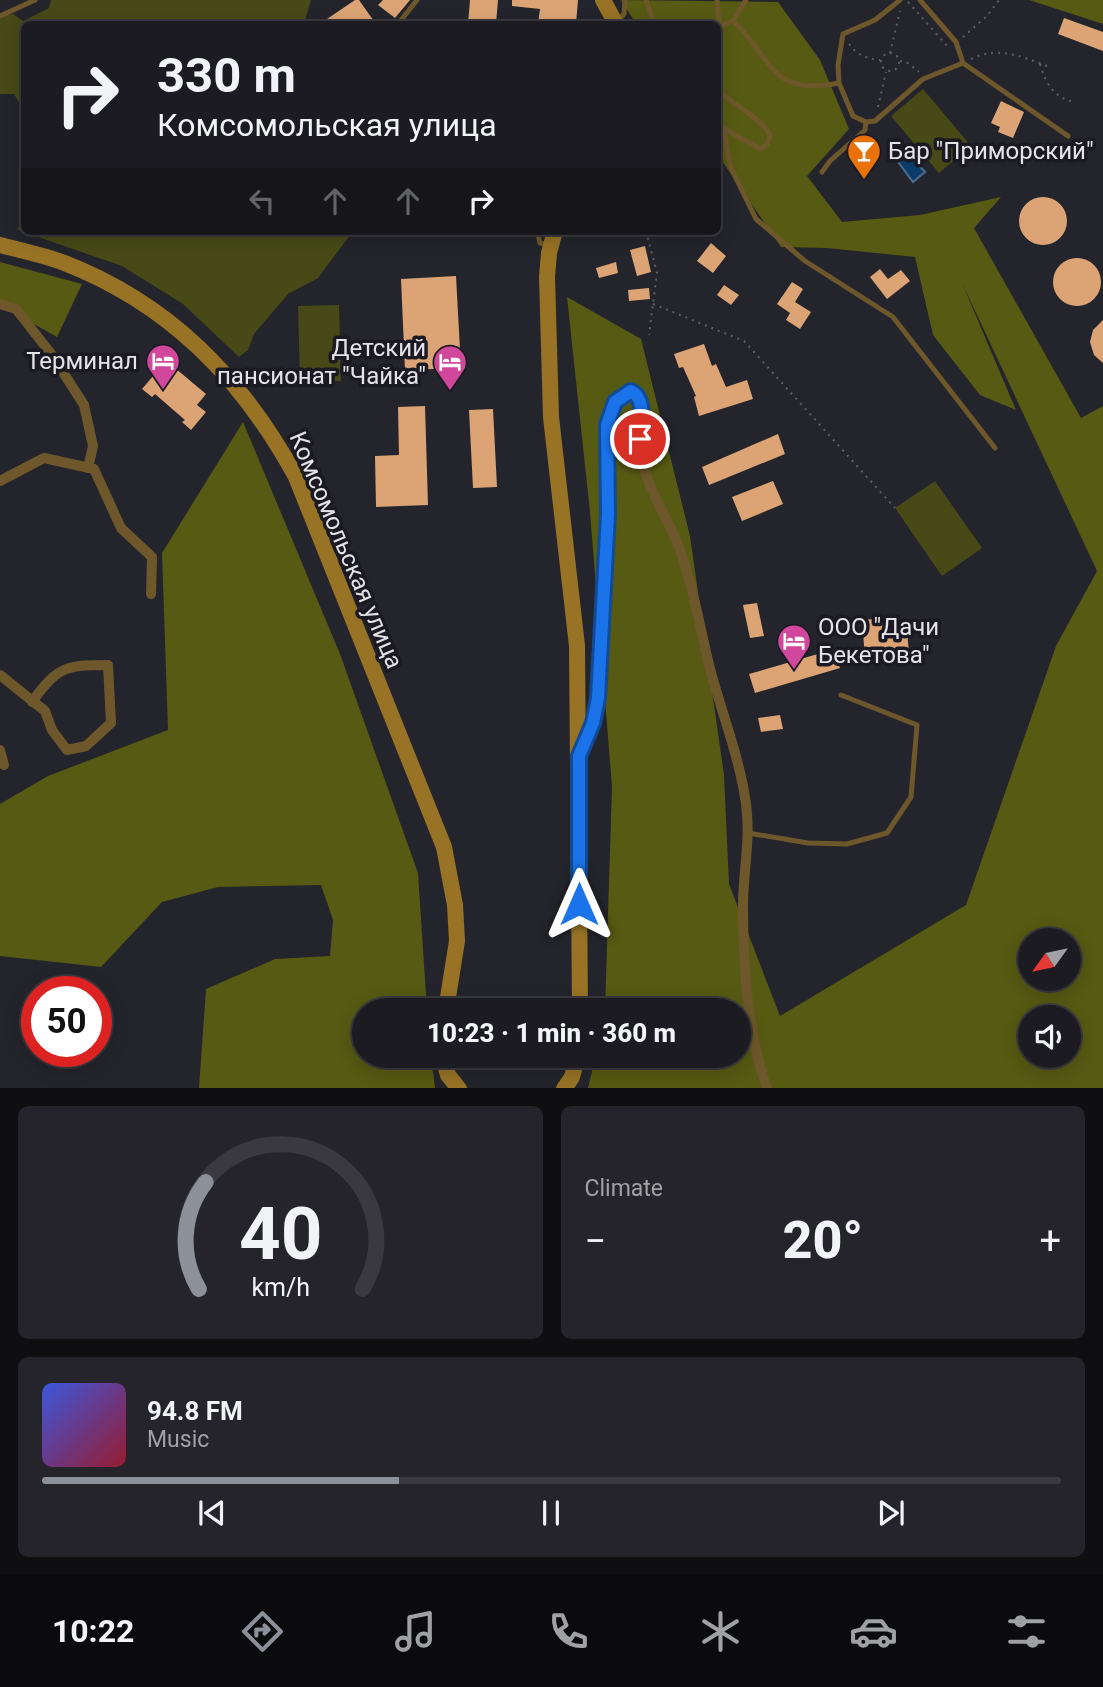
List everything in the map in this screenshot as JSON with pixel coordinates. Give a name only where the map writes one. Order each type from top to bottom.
[{"type":"main road","points":[[603,0],[614,21]]},
{"type":"main road","points":[[553,239],[547,277],[551,417],[578,646],[580,998]]},
{"type":"main road","name":"Комсомольская улица","points":[[0,245],[60,261],[110,284],[158,315],[197,345],[233,381],[271,432],[296,477],[444,847],[455,905],[457,941],[448,998]]},
{"type":"main road","points":[[446,1068],[459,1088]]},
{"type":"main road","points":[[564,1088],[574,1068]]},
{"type":"street","points":[[0,304],[16,309],[52,355],[84,405],[93,446],[88,468]]},
{"type":"street","points":[[579,756],[593,723],[598,698],[608,514],[607,425],[615,402],[631,391],[638,395],[641,405],[640,439],[643,464],[682,554],[713,679],[739,765],[747,807],[748,833],[743,903],[746,973],[755,1048],[767,1088]]},
{"type":"street","points":[[0,481],[44,458],[94,469],[121,528],[152,558],[151,594]]},
{"type":"street","points":[[0,675],[32,702],[45,711],[52,730],[67,750],[86,746],[111,723],[108,665],[70,665],[46,682],[32,702]]},
{"type":"street","points":[[0,750],[4,765]]},
{"type":"lane","points":[[0,16],[35,0]]},
{"type":"lane","points":[[400,21],[417,0]]},
{"type":"lane","points":[[618,21],[624,14],[625,0]]},
{"type":"lane","points":[[646,0],[653,21]]},
{"type":"lane","points":[[718,0],[718,21]]},
{"type":"lane","points":[[721,25],[733,21],[746,0]]},
{"type":"lane","points":[[903,0],[875,20],[843,34],[838,65],[839,83],[853,116],[875,121],[923,79],[963,63]]},
{"type":"lane","points":[[919,0],[956,42],[963,63],[1068,136]]},
{"type":"lane","points":[[733,21],[747,34],[762,57],[782,79],[802,87],[839,83]]},
{"type":"lane","points":[[721,91],[764,126],[769,135],[767,145],[760,149],[721,128]]},
{"type":"lane","points":[[822,172],[830,161],[865,130],[866,121]]},
{"type":"lane","points":[[724,131],[730,166],[755,219],[805,261],[893,317],[995,448]]},
{"type":"lane","points":[[538,235],[540,243],[553,239]]},
{"type":"lane","points":[[748,833],[808,843],[847,844],[887,833],[911,797],[917,726],[841,695]]},
{"type":"path","points":[[890,53],[903,0]]},
{"type":"path","points":[[903,0],[963,63],[984,52],[1013,54],[1047,66]]},
{"type":"path","points":[[956,42],[987,16],[999,0]]},
{"type":"path","points":[[843,34],[854,50],[868,59],[881,60]]},
{"type":"path","points":[[890,53],[884,55],[881,60],[881,66],[886,71],[892,71],[899,61]]},
{"type":"path","points":[[890,53],[899,61],[908,63],[923,79]]},
{"type":"path","points":[[1040,63],[1045,83],[1062,99],[1074,102]]},
{"type":"path","points":[[875,121],[886,71]]},
{"type":"path","points":[[647,235],[657,274],[649,335]]},
{"type":"path","points":[[653,304],[744,341],[895,508]]},
{"type":"green space","points":[[51,0],[311,0],[305,21],[23,21],[49,8]]},
{"type":"green space","points":[[13,14],[23,21],[21,106],[14,94],[0,94],[0,15]]},
{"type":"green space","points":[[923,89],[971,146],[939,173],[891,116]]},
{"type":"green space","points":[[32,235],[350,235],[318,278],[288,294],[254,334],[248,350],[239,357],[183,304],[122,266]]},
{"type":"green space","points":[[339,305],[341,381],[300,382],[298,306]]},
{"type":"green space","points":[[935,481],[982,548],[942,576],[895,508]]},
{"type":"shaded area","points":[[621,0],[778,2],[820,60],[849,129],[807,176],[842,222],[920,215],[1001,197],[974,228],[1081,418],[1103,406],[1103,1088],[588,1088],[593,1068],[751,1068],[751,998],[605,998],[612,787],[590,512],[567,297],[641,339],[690,536],[724,775],[729,884],[780,1016],[966,905],[1056,646],[1097,571],[962,283],[1016,410],[980,395],[933,335],[915,257],[827,248],[781,247],[721,159],[721,21],[634,21]]},
{"type":"shaded area","points":[[1029,0],[1103,0],[1103,24]]},
{"type":"shaded area","points":[[0,262],[82,284],[57,337],[0,305]]},
{"type":"shaded area","points":[[243,422],[340,654],[418,873],[426,998],[352,998],[352,1068],[433,1068],[435,1088],[199,1088],[206,989],[275,959],[330,956],[333,920],[321,885],[218,887],[162,902],[101,967],[0,956],[0,804],[48,776],[168,730],[162,553]]},
{"type":"water","points":[[902,147],[925,172],[913,182],[893,155],[896,149]]},
{"type":"building","points":[[359,0],[374,21],[329,21],[327,19]]},
{"type":"building","points":[[383,0],[410,0],[395,18],[378,5]]},
{"type":"building","points":[[470,0],[498,0],[496,21],[468,21]]},
{"type":"building","points":[[512,0],[578,0],[576,21],[538,21],[540,9],[512,6]]},
{"type":"building","points":[[1064,18],[1103,32],[1103,51],[1058,34]]},
{"type":"building","points":[[1001,101],[1024,112],[1013,138],[998,132],[1000,127],[991,123]]},
{"type":"building","points":[[1043,197],[1060,204],[1067,221],[1060,238],[1043,245],[1026,238],[1019,221],[1026,204]]},
{"type":"building","points":[[711,243],[726,256],[713,273],[697,261]]},
{"type":"building","points":[[645,246],[651,272],[637,276],[630,250]]},
{"type":"building","points":[[1077,258],[1094,265],[1101,282],[1094,299],[1077,306],[1060,299],[1053,282],[1060,265]]},
{"type":"building","points":[[616,262],[618,273],[599,278],[596,268]]},
{"type":"building","points":[[880,269],[888,279],[901,270],[910,281],[887,299],[870,277]]},
{"type":"building","points":[[456,276],[461,368],[405,370],[401,279]]},
{"type":"building","points":[[792,282],[803,289],[795,302],[811,312],[800,329],[786,320],[790,313],[777,304]]},
{"type":"building","points":[[724,285],[739,295],[731,305],[717,295]]},
{"type":"building","points":[[649,288],[650,299],[629,301],[628,290]]},
{"type":"building","points":[[1103,320],[1103,363],[1094,355],[1090,342],[1093,330]]},
{"type":"building","points":[[704,344],[712,366],[716,364],[726,387],[747,380],[753,399],[699,416],[694,397],[696,396],[674,354]]},
{"type":"building","points":[[175,368],[206,394],[197,405],[206,412],[191,430],[182,422],[185,420],[155,394],[152,397],[142,389],[159,369],[168,376]]},
{"type":"building","points":[[425,406],[428,505],[376,507],[375,456],[399,455],[398,407]]},
{"type":"building","points":[[493,409],[497,487],[473,488],[469,410]]},
{"type":"building","points":[[778,434],[785,454],[709,485],[702,467]]},
{"type":"building","points":[[773,481],[783,504],[742,521],[732,497]]},
{"type":"building","points":[[757,603],[764,636],[750,638],[743,605]]},
{"type":"building","points":[[897,617],[898,630],[907,629],[909,655],[865,658],[862,620]]},
{"type":"building","points":[[835,649],[840,668],[755,693],[749,674]]},
{"type":"building","points":[[780,715],[783,729],[761,732],[758,718]]},
{"type":"place","name":"Бар \"Приморский\"","points":[[864,181]]},
{"type":"place","name":"Терминал","points":[[163,391]]},
{"type":"place","name":"Детский пансионат \"Чайка\"","points":[[450,392]]},
{"type":"place","name":"ООО \"Дачи Бекетова\"","points":[[794,671]]},
{"type":"route","points":[[579,904],[579,756],[588,739],[598,698],[608,514],[607,425],[615,402],[626,392],[634,392],[640,400],[640,439]]}]
